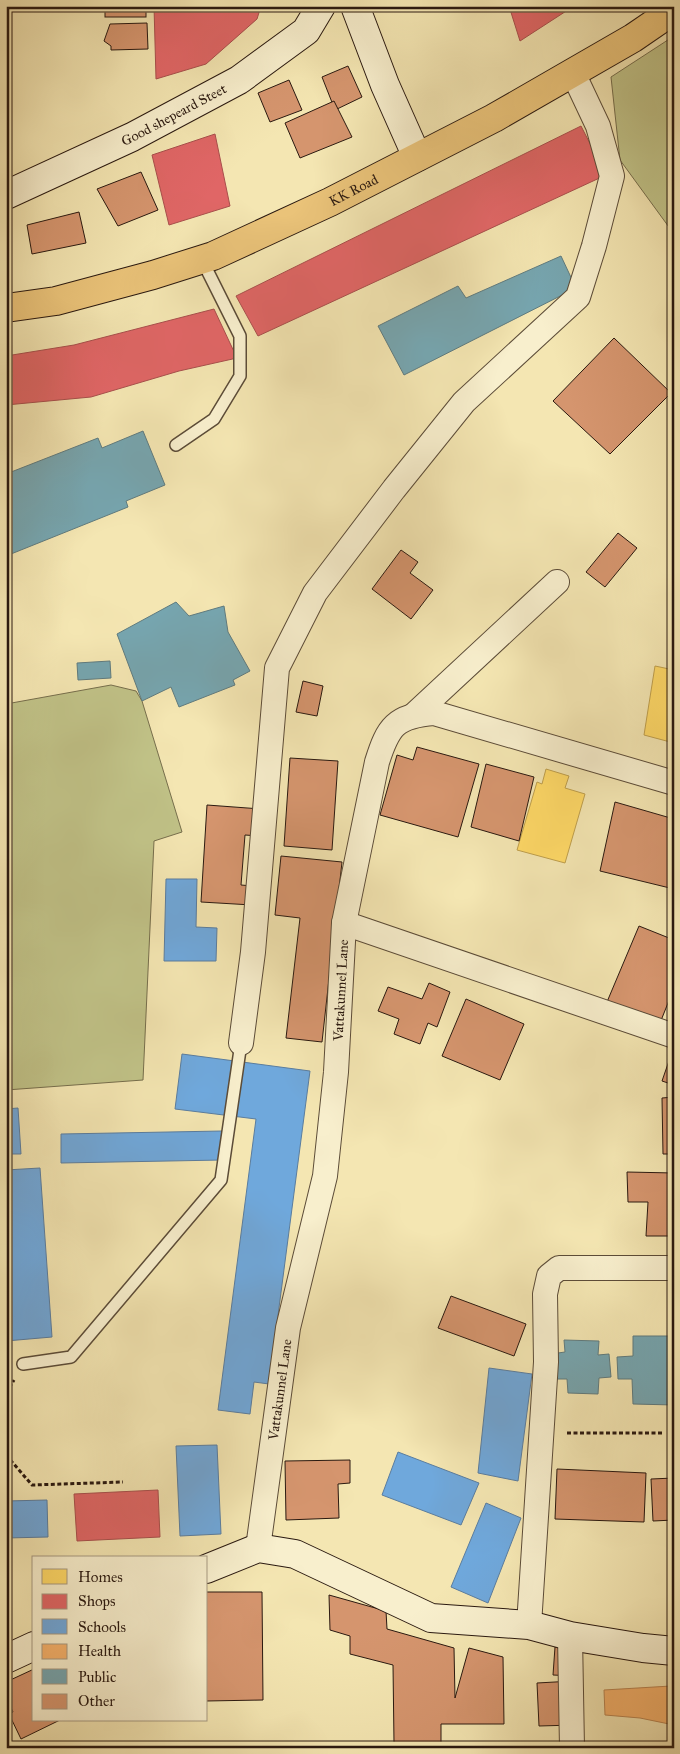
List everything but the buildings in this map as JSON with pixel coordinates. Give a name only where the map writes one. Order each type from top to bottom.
[{"type":"main road","name":"Good shepeard Steet","points":[[6,195],[132,137],[239,80],[306,31],[321,6]]},
{"type":"main road","points":[[356,6],[385,85],[417,157]]},
{"type":"main road","name":"KK Road","points":[[6,308],[66,299],[153,276],[213,256],[330,202],[494,118],[633,38],[674,10]]},
{"type":"main road","points":[[208,1568],[258,1548],[295,1554],[431,1618],[529,1625],[570,1636],[674,1651]]},
{"type":"main road","points":[[6,1659],[32,1647]]},
{"type":"street","points":[[241,1043],[253,952],[277,668],[315,593],[394,489],[464,402],[578,297],[594,246],[612,176],[598,126],[573,73]]},
{"type":"street","name":"Vattakunnel Lane","points":[[258,1548],[288,1328],[325,1176],[336,1072],[344,923],[377,762],[384,740],[396,724],[415,714],[557,582]]},
{"type":"street","points":[[415,714],[434,713],[449,716],[674,783]]},
{"type":"street","points":[[344,923],[674,1036]]},
{"type":"street","points":[[529,1625],[546,1362],[545,1294],[549,1276],[559,1268],[674,1268]]},
{"type":"street","points":[[570,1636],[572,1748]]},
{"type":"lane","points":[[176,445],[214,419],[240,376],[240,336],[202,260]]},
{"type":"lane","points":[[23,1364],[70,1357],[221,1180],[241,1043]]},
{"type":"path","points":[[542,1433],[664,1433]]},
{"type":"path","points":[[6,1455],[32,1485],[123,1482]]},
{"type":"green space","points":[[674,36],[674,234],[620,160],[611,77]]},
{"type":"green space","points":[[111,685],[136,691],[142,701],[182,832],[154,841],[143,1080],[6,1090],[6,704]]}]
